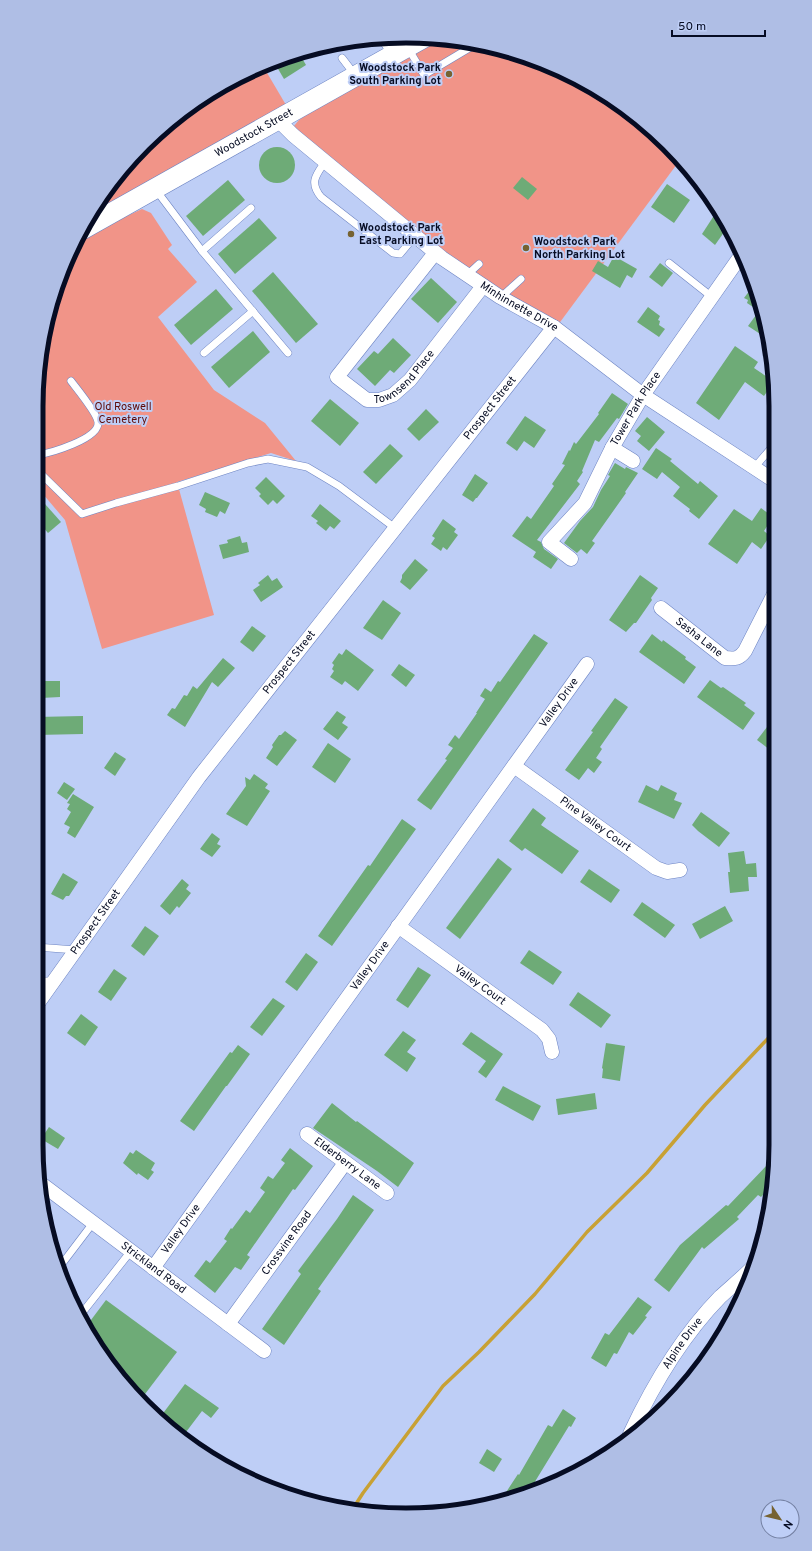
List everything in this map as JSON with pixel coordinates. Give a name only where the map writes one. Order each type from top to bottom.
[{"type":"street","name":"Woodstock Street","points":[[93,223],[355,76],[396,46],[406,43]]},
{"type":"street","name":"Minhinnette Drive","points":[[276,120],[435,253],[483,286],[554,327],[643,395],[769,477]]},
{"type":"street","name":"Townsend Place","points":[[435,253],[337,377],[366,400],[379,400],[393,395],[410,380],[483,286]]},
{"type":"street","name":"Tower Park Place","points":[[571,559],[549,542],[585,503],[612,448],[643,395],[738,260]]},
{"type":"street","name":"Prospect Street","points":[[43,996],[198,777],[554,327]]},
{"type":"street","points":[[612,448],[633,461]]},
{"type":"street","name":"Sasha Lane","points":[[661,608],[725,658],[736,659],[745,651],[769,604]]},
{"type":"street","name":"Valley Drive","points":[[153,1268],[587,664]]},
{"type":"street","name":"Pine Valley Court","points":[[514,766],[656,868],[667,872],[680,870]]},
{"type":"street","name":"Valley Court","points":[[398,926],[542,1030],[549,1039],[552,1052]]},
{"type":"street","name":"Elderberry Lane","points":[[307,1134],[387,1193]]},
{"type":"street","name":"Crossvine Road","points":[[228,1324],[345,1163]]},
{"type":"street","name":"Strickland Road","points":[[46,1187],[264,1350]]},
{"type":"street","name":"Alpine Drive","points":[[633,1428],[646,1399],[685,1339],[720,1298],[745,1275]]},
{"type":"lane","points":[[396,46],[424,75],[468,49]]},
{"type":"lane","points":[[342,58],[355,76]]},
{"type":"lane","points":[[325,162],[315,176],[314,180],[314,187],[321,197],[393,253],[400,254],[415,236]]},
{"type":"lane","points":[[154,188],[202,251],[288,353]]},
{"type":"lane","points":[[202,251],[251,208]]},
{"type":"lane","points":[[669,263],[712,297]]},
{"type":"lane","points":[[467,275],[479,264]]},
{"type":"lane","points":[[501,297],[521,279]]},
{"type":"lane","points":[[204,353],[253,311]]},
{"type":"lane","points":[[43,453],[87,438],[98,426],[98,420],[71,381]]},
{"type":"lane","points":[[754,468],[769,451]]},
{"type":"lane","points":[[43,476],[82,514],[178,486],[248,463],[268,459],[283,461],[308,467],[339,486],[395,528]]},
{"type":"lane","points":[[43,948],[76,950]]},
{"type":"lane","points":[[43,981],[53,982]]},
{"type":"lane","points":[[62,1263],[93,1222]]},
{"type":"lane","points":[[83,1311],[131,1251]]},
{"type":"green space","points":[[419,44],[453,46],[477,50],[523,62],[567,80],[588,92],[627,118],[663,149],[677,164],[552,333],[288,133],[299,120],[324,101]]},
{"type":"green space","points":[[266,71],[286,105],[100,211],[118,185],[149,149],[204,104],[245,80]]},
{"type":"green space","name":"Old Roswell Cemetery","points":[[142,209],[151,213],[172,245],[168,249],[197,282],[158,317],[214,390],[265,423],[296,461],[271,453],[177,482],[214,615],[102,649],[65,520],[43,494],[43,406],[46,359],[55,312],[62,289],[83,239],[114,222]]},
{"type":"building","points":[[302,58],[306,65],[284,79],[277,67]]},
{"type":"building","points":[[281,147],[290,152],[294,158],[294,172],[290,178],[281,183],[273,183],[264,178],[260,172],[259,161],[264,152],[270,148]]},
{"type":"building","points":[[522,177],[537,189],[528,200],[513,188]]},
{"type":"building","points":[[228,180],[245,200],[203,236],[186,216]]},
{"type":"building","points":[[667,184],[690,200],[674,223],[651,207]]},
{"type":"building","points":[[714,215],[724,232],[715,245],[702,234]]},
{"type":"building","points":[[259,218],[277,238],[235,274],[218,254]]},
{"type":"building","points":[[614,256],[637,269],[632,278],[627,275],[620,288],[592,271],[598,261],[608,267]]},
{"type":"building","points":[[660,263],[673,273],[662,287],[649,277]]},
{"type":"building","points":[[273,272],[318,324],[296,343],[252,291]]},
{"type":"building","points":[[431,278],[457,302],[438,323],[411,299]]},
{"type":"building","points":[[216,289],[233,309],[191,345],[174,325]]},
{"type":"building","points":[[750,290],[756,309],[747,303],[748,300],[744,298]]},
{"type":"building","points":[[648,307],[660,316],[658,320],[660,321],[659,325],[665,329],[659,337],[637,322]]},
{"type":"building","points":[[757,313],[762,335],[748,326]]},
{"type":"building","points":[[253,331],[270,352],[229,388],[211,367]]},
{"type":"building","points":[[393,338],[411,355],[394,373],[390,370],[375,386],[357,369],[374,351],[378,354]]},
{"type":"building","points":[[735,346],[758,362],[754,368],[768,377],[768,390],[764,396],[745,382],[719,420],[696,403]]},
{"type":"building","points":[[612,393],[628,404],[619,419],[617,418],[599,442],[595,440],[582,471],[583,472],[577,481],[580,484],[537,540],[541,542],[544,549],[558,559],[551,569],[533,557],[536,552],[512,536],[527,516],[531,519],[554,486],[552,484],[565,465],[562,464],[574,442],[576,444],[599,414],[598,413]]},
{"type":"building","points":[[330,399],[359,423],[340,446],[311,421]]},
{"type":"building","points":[[426,409],[439,422],[419,441],[407,429]]},
{"type":"building","points":[[525,416],[546,430],[534,448],[524,441],[517,451],[506,443]]},
{"type":"building","points":[[647,417],[665,432],[649,451],[637,441],[641,436],[635,431]]},
{"type":"building","points":[[390,444],[403,456],[376,484],[363,472]]},
{"type":"building","points":[[656,448],[672,459],[670,461],[698,484],[700,481],[718,496],[699,519],[689,511],[690,509],[673,496],[680,487],[662,472],[657,479],[642,469]]},
{"type":"building","points":[[615,463],[625,469],[626,467],[638,473],[625,492],[626,493],[592,541],[595,543],[587,554],[581,549],[577,553],[564,543],[580,521],[593,507],[610,476],[608,475]]},
{"type":"building","points":[[475,474],[488,483],[473,502],[462,495]]},
{"type":"building","points":[[266,477],[285,496],[277,504],[273,500],[268,505],[259,496],[261,494],[255,488]]},
{"type":"building","points":[[205,492],[230,503],[225,514],[220,511],[217,517],[205,512],[206,509],[199,505]]},
{"type":"building","points":[[43,502],[61,522],[48,533],[43,527]]},
{"type":"building","points":[[320,504],[341,521],[334,529],[330,526],[326,531],[316,523],[318,521],[311,516]]},
{"type":"building","points":[[761,508],[769,514],[769,523],[764,531],[769,535],[769,537],[761,549],[752,542],[737,564],[708,544],[734,509],[752,521]]},
{"type":"building","points":[[443,519],[456,529],[454,532],[458,535],[447,550],[443,547],[441,551],[431,544],[435,538],[432,536]]},
{"type":"building","points":[[240,536],[242,543],[247,542],[249,552],[223,559],[219,545],[228,543],[227,540]]},
{"type":"building","points":[[415,559],[428,570],[410,590],[400,582],[402,575]]},
{"type":"building","points":[[268,575],[272,581],[277,578],[283,587],[261,602],[253,590],[260,585],[258,583]]},
{"type":"building","points":[[640,575],[658,588],[651,598],[652,600],[636,623],[634,623],[626,632],[609,620]]},
{"type":"building","points":[[383,600],[401,613],[382,640],[363,628]]},
{"type":"building","points":[[252,626],[266,636],[253,652],[240,642]]},
{"type":"building","points":[[534,634],[548,643],[431,810],[417,800],[447,760],[445,759],[453,748],[448,745],[455,735],[459,739],[477,713],[485,699],[480,696],[485,688],[491,692],[498,681],[500,682]]},
{"type":"building","points":[[652,634],[686,657],[685,659],[696,667],[684,684],[639,652]]},
{"type":"building","points":[[346,649],[374,670],[358,691],[345,681],[342,685],[330,677],[334,671],[332,669],[334,665],[332,663],[339,653],[342,655]]},
{"type":"building","points":[[223,658],[235,668],[218,687],[212,682],[185,727],[167,715],[172,708],[175,709],[184,695],[187,696],[193,686],[197,689]]},
{"type":"building","points":[[399,664],[415,675],[406,687],[391,675]]},
{"type":"building","points":[[710,680],[746,703],[744,705],[755,713],[743,730],[697,697]]},
{"type":"building","points":[[43,681],[60,681],[60,697],[43,698]]},
{"type":"building","points":[[615,698],[628,707],[600,747],[602,749],[596,758],[602,762],[594,773],[588,768],[579,780],[565,770],[593,732],[591,731]]},
{"type":"building","points":[[337,711],[346,717],[342,723],[348,727],[338,740],[323,729]]},
{"type":"building","points":[[83,716],[83,734],[43,735],[43,717]]},
{"type":"building","points":[[769,724],[769,749],[757,740]]},
{"type":"building","points":[[285,731],[297,740],[277,766],[266,758],[279,735]]},
{"type":"building","points":[[328,743],[351,759],[335,783],[312,767]]},
{"type":"building","points":[[115,752],[126,759],[115,776],[104,768]]},
{"type":"building","points":[[254,774],[268,784],[265,788],[270,791],[247,826],[226,814],[246,786],[245,777],[250,780]]},
{"type":"building","points":[[64,782],[75,789],[67,800],[57,793]]},
{"type":"building","points":[[646,785],[658,791],[661,785],[677,793],[674,800],[682,803],[674,819],[638,802]]},
{"type":"building","points":[[73,794],[94,807],[75,838],[67,833],[70,827],[64,824],[71,812],[67,809],[70,804],[67,803]]},
{"type":"building","points":[[533,808],[546,818],[541,825],[579,851],[562,874],[525,848],[522,851],[509,841]]},
{"type":"building","points":[[701,812],[730,833],[719,847],[692,825]]},
{"type":"building","points":[[402,819],[416,829],[332,946],[318,936],[368,865],[370,866]]},
{"type":"building","points":[[212,833],[220,839],[217,844],[221,846],[212,857],[200,849]]},
{"type":"building","points":[[744,851],[746,864],[756,863],[757,877],[748,877],[749,891],[730,893],[728,853]]},
{"type":"building","points":[[498,858],[512,869],[460,939],[446,928]]},
{"type":"building","points":[[589,869],[620,890],[611,903],[580,882]]},
{"type":"building","points":[[63,873],[78,882],[69,896],[66,896],[63,900],[51,894]]},
{"type":"building","points":[[182,879],[189,885],[186,889],[191,893],[179,908],[177,906],[170,915],[160,906]]},
{"type":"building","points":[[642,902],[675,925],[665,938],[633,915]]},
{"type":"building","points":[[725,906],[733,921],[700,939],[692,924]]},
{"type":"building","points":[[145,926],[159,936],[144,956],[131,946]]},
{"type":"building","points":[[529,950],[562,972],[553,985],[520,963]]},
{"type":"building","points":[[306,953],[318,962],[297,991],[285,982]]},
{"type":"building","points":[[418,967],[431,975],[408,1008],[396,1000]]},
{"type":"building","points":[[114,969],[127,978],[111,1001],[98,992]]},
{"type":"building","points":[[578,992],[611,1015],[601,1028],[569,1005]]},
{"type":"building","points":[[273,998],[285,1006],[262,1036],[250,1027]]},
{"type":"building","points":[[81,1014],[98,1027],[85,1046],[67,1033]]},
{"type":"building","points":[[403,1031],[416,1040],[407,1052],[416,1058],[407,1072],[384,1055]]},
{"type":"building","points":[[471,1032],[503,1054],[486,1078],[478,1072],[486,1061],[462,1044]]},
{"type":"building","points":[[606,1043],[625,1046],[620,1081],[602,1078]]},
{"type":"building","points":[[238,1045],[250,1054],[194,1131],[180,1121],[230,1052],[232,1053]]},
{"type":"building","points":[[503,1086],[541,1106],[533,1121],[495,1100]]},
{"type":"building","points":[[595,1093],[597,1109],[558,1115],[556,1099]]},
{"type":"building","points":[[332,1103],[414,1163],[398,1187],[313,1128]]},
{"type":"building","points":[[49,1127],[65,1138],[58,1149],[43,1140],[43,1136]]},
{"type":"building","points":[[290,1148],[313,1166],[295,1190],[293,1189],[247,1255],[250,1257],[241,1270],[235,1267],[215,1293],[194,1276],[206,1260],[210,1263],[227,1241],[224,1239],[231,1228],[232,1229],[246,1210],[250,1213],[265,1192],[260,1188],[268,1176],[273,1179],[285,1163],[281,1160]]},
{"type":"building","points":[[136,1150],[155,1163],[151,1170],[154,1172],[148,1180],[138,1173],[137,1175],[123,1163],[130,1152],[133,1154]]},
{"type":"building","points":[[768,1164],[766,1192],[761,1197],[758,1195],[737,1217],[739,1219],[704,1249],[702,1247],[669,1292],[654,1280],[680,1245],[726,1205],[728,1206]]},
{"type":"building","points":[[353,1195],[374,1210],[318,1289],[321,1291],[284,1345],[262,1329],[301,1274],[298,1271]]},
{"type":"building","points":[[638,1297],[652,1307],[645,1316],[647,1317],[633,1335],[629,1332],[617,1354],[614,1353],[606,1367],[591,1358],[605,1333],[609,1335]]},
{"type":"building","points":[[106,1300],[177,1352],[144,1396],[104,1347],[90,1322]]},
{"type":"building","points":[[185,1384],[219,1408],[211,1418],[202,1411],[185,1433],[162,1414]]},
{"type":"building","points":[[563,1409],[576,1418],[571,1427],[569,1426],[533,1485],[504,1495],[518,1474],[519,1475],[548,1425],[552,1427]]},
{"type":"building","points":[[487,1449],[502,1459],[494,1472],[479,1463]]},
{"type":"waterway","points":[[356,1504],[443,1386],[479,1352],[535,1294],[587,1232],[647,1173],[705,1105],[769,1037]]},
{"type":"place","name":"Woodstock Park South Parking Lot","points":[[449,74]]},
{"type":"place","name":"Woodstock Park East Parking Lot","points":[[351,234]]},
{"type":"place","name":"Woodstock Park North Parking Lot","points":[[526,248]]}]
